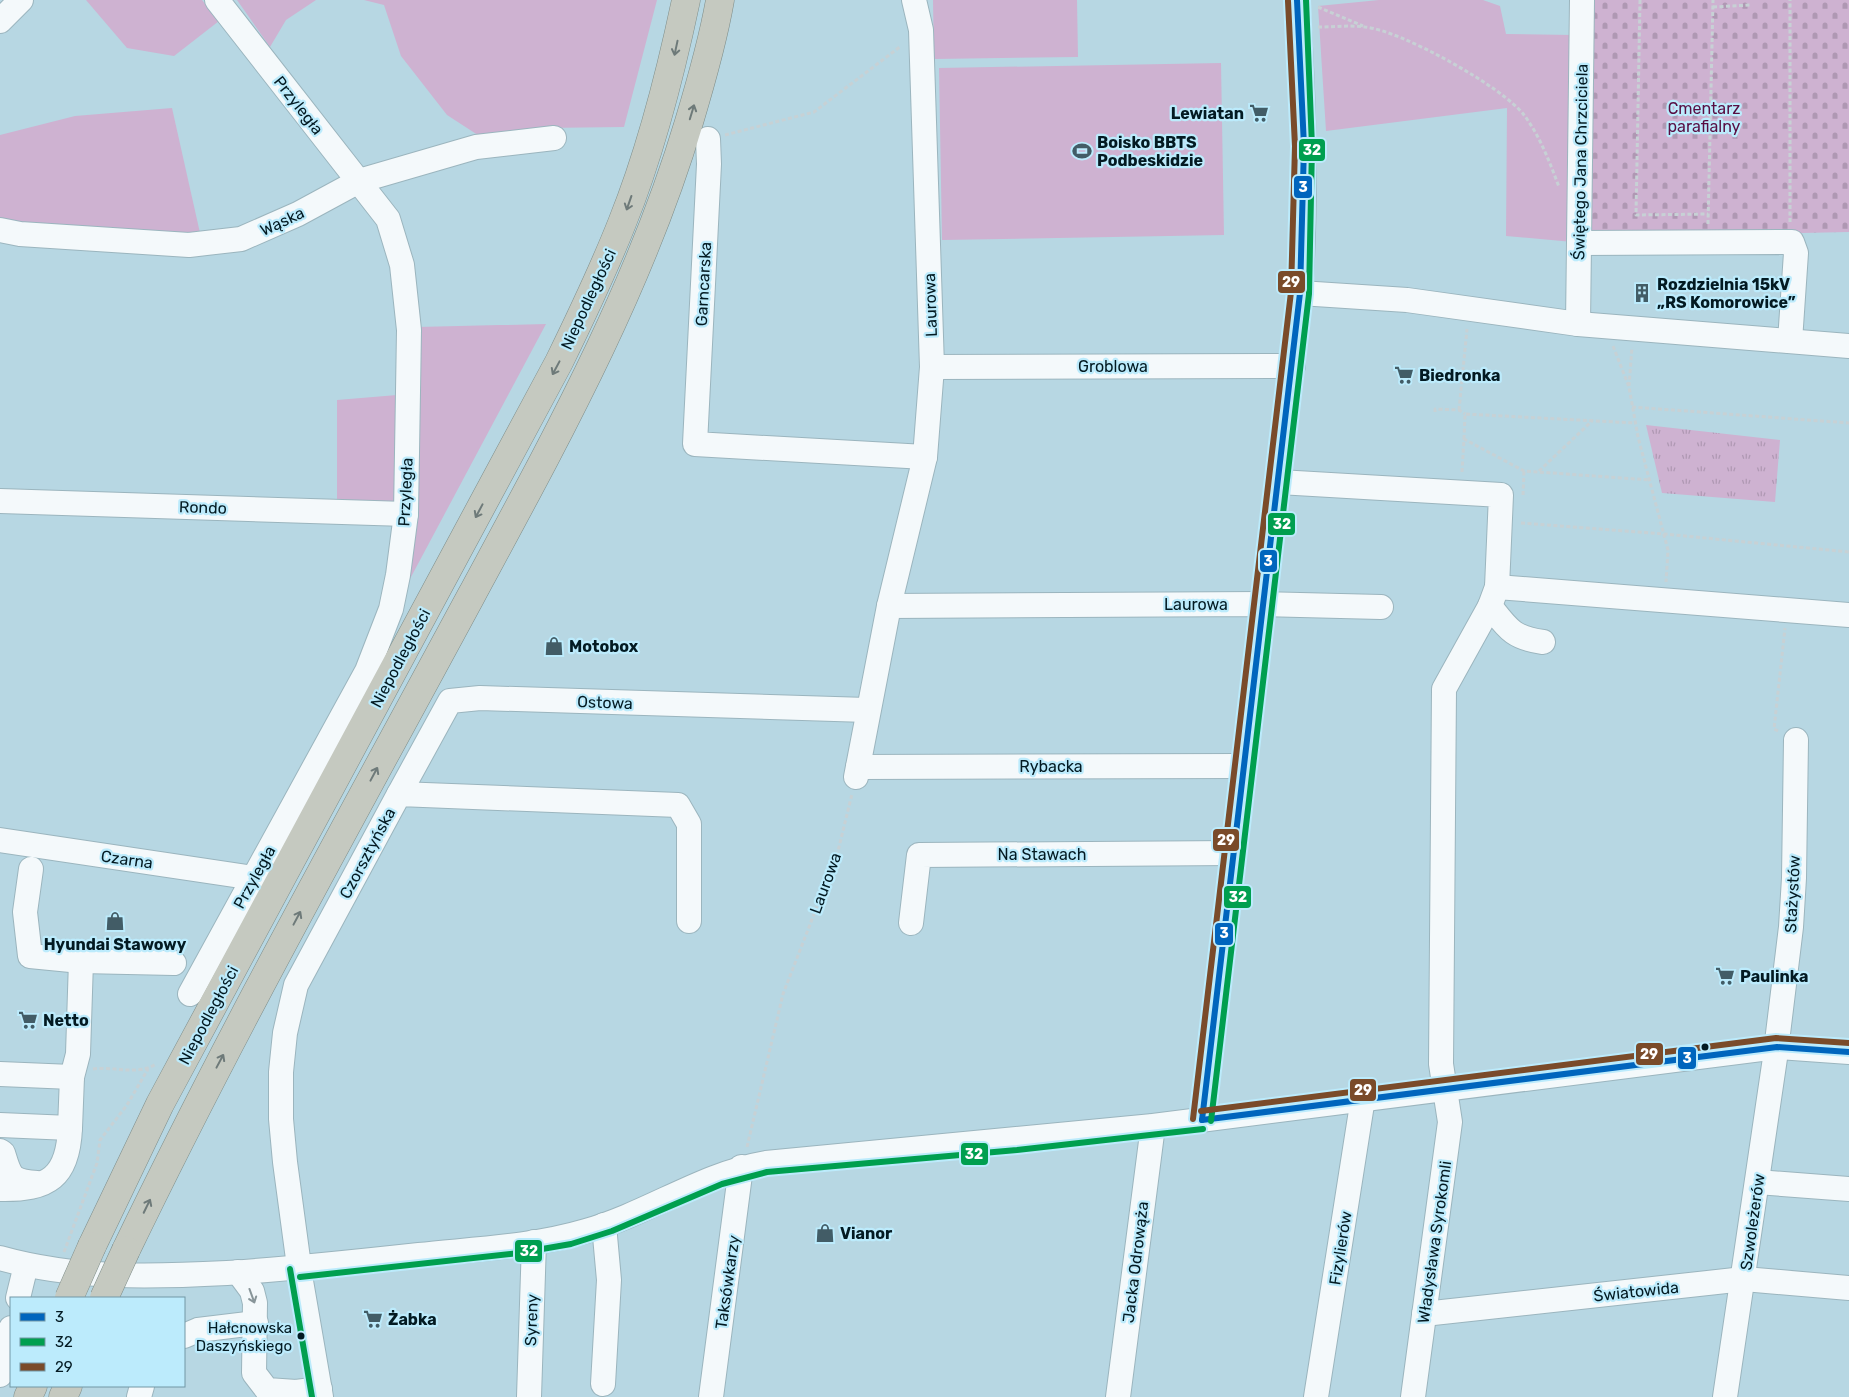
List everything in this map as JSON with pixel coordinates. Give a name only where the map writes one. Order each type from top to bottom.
[{"type":"highway","name":"Niepodległości","points":[[69,1297],[160,1104],[559,362],[594,290],[622,222],[649,147],[670,76],[686,0]]},
{"type":"highway","name":"Niepodległości","points":[[104,1297],[192,1112],[589,375],[651,236],[700,87],[720,0]]},
{"type":"street","points":[[0,21],[21,0]]},
{"type":"street","name":"Przyległa","points":[[190,994],[354,696],[375,653],[390,609],[398,575],[406,514],[409,330],[402,265],[388,219],[217,0]]},
{"type":"street","name":"Laurowa","points":[[857,772],[867,710],[889,606],[925,457],[932,367],[922,30],[914,0]]},
{"type":"street","name":"Świętego Jana Chrzciciela","points":[[1578,324],[1582,0]]},
{"type":"street","points":[[1202,1120],[1293,366],[1300,293],[1304,220],[1305,2]]},
{"type":"street","name":"Wąska","points":[[0,230],[20,234],[189,245],[241,239],[298,214],[359,181],[476,148],[554,138]]},
{"type":"street","name":"Garncarska","points":[[708,139],[695,444],[925,457]]},
{"type":"street","points":[[1579,243],[1792,242],[1796,253],[1790,341]]},
{"type":"street","points":[[1300,293],[1407,300],[1578,324],[1849,346]]},
{"type":"street","name":"Groblowa","points":[[932,367],[1293,366]]},
{"type":"street","points":[[1279,482],[1501,495],[1493,597],[1510,631],[1517,636],[1543,642]]},
{"type":"street","name":"Rondo","points":[[0,500],[406,514]]},
{"type":"street","points":[[1493,597],[1664,599],[1849,615]]},
{"type":"street","name":"Władysława Syrokomli","points":[[1413,1397],[1450,1122],[1447,1088],[1441,1064],[1444,689],[1493,597]]},
{"type":"street","name":"Laurowa","points":[[889,606],[1264,604],[1381,606]]},
{"type":"street","name":"Ostowa","points":[[399,794],[450,701],[480,698],[867,710]]},
{"type":"street","name":"Stażystów","points":[[1777,1047],[1791,928],[1794,878],[1796,740]]},
{"type":"street","name":"Rybacka","points":[[857,772],[1244,766]]},
{"type":"street","name":"Czorsztyńska","points":[[321,1393],[299,1268],[284,1162],[281,1119],[285,1033],[296,984],[399,794],[678,805],[690,824],[689,921]]},
{"type":"street","name":"Czarna","points":[[0,840],[254,878]]},
{"type":"street","name":"Na Stawach","points":[[910,923],[919,855],[1234,853]]},
{"type":"street","points":[[31,869],[25,912],[30,956],[81,961],[174,963]]},
{"type":"street","points":[[0,1189],[41,1184],[55,1177],[63,1166],[68,1154],[72,1076],[78,1054],[81,961]]},
{"type":"street","points":[[0,1258],[26,1265],[68,1272],[124,1277],[299,1268],[534,1242],[564,1237],[604,1225],[743,1161],[1153,1126],[1777,1047],[1849,1052]]},
{"type":"street","name":"Szwoleżerów","points":[[1725,1397],[1777,1047]]},
{"type":"street","points":[[0,1074],[72,1076]]},
{"type":"street","name":"Fizylierów","points":[[1316,1397],[1363,1098]]},
{"type":"street","points":[[0,1125],[70,1128]]},
{"type":"street","name":"Jacka Odrowąża","points":[[1118,1397],[1153,1126]]},
{"type":"street","points":[[0,1151],[3,1153],[7,1172],[13,1178],[22,1182],[41,1184]]},
{"type":"street","name":"Taksówkarzy","points":[[711,1397],[743,1161]]},
{"type":"street","points":[[1757,1182],[1849,1189]]},
{"type":"street","points":[[603,1384],[609,1280],[604,1225]]},
{"type":"street","name":"Syreny","points":[[529,1397],[534,1242]]},
{"type":"street","points":[[18,1297],[26,1265]]},
{"type":"street","points":[[238,1272],[252,1291],[255,1303],[254,1373],[267,1390],[321,1393]]},
{"type":"street","name":"Światowida","points":[[1424,1314],[1744,1279],[1849,1288]]},
{"type":"street","points":[[185,1336],[198,1330],[256,1322]]},
{"type":"street","points":[[0,1376],[10,1332]]},
{"type":"path","points":[[1640,0],[1636,214],[1708,214]]},
{"type":"path","points":[[1708,228],[1713,0]]},
{"type":"path","points":[[1790,0],[1790,223]]},
{"type":"path","points":[[1305,2],[1366,27],[1408,40],[1428,50],[1513,102],[1535,133],[1560,190]]},
{"type":"path","points":[[1712,7],[1750,5]]},
{"type":"path","points":[[1313,28],[1366,27]]},
{"type":"path","points":[[708,139],[814,112],[922,30]]},
{"type":"path","points":[[1459,410],[1468,321]]},
{"type":"path","points":[[1608,326],[1614,350],[1629,387]]},
{"type":"path","points":[[1632,339],[1629,387],[1632,407],[1668,550],[1664,599]]},
{"type":"path","points":[[1632,407],[1849,423]]},
{"type":"path","points":[[1435,412],[1435,409],[1459,410],[1465,414],[1635,423]]},
{"type":"path","points":[[1461,493],[1465,414]]},
{"type":"path","points":[[1539,472],[1592,421]]},
{"type":"path","points":[[1464,439],[1524,471],[1650,480]]},
{"type":"path","points":[[1521,531],[1522,522],[1849,552]]},
{"type":"path","points":[[1786,610],[1774,729],[1796,740]]},
{"type":"path","name":"Laurowa","points":[[743,1161],[783,994],[837,855],[857,772]]},
{"type":"path","points":[[61,1260],[95,1172],[100,1140],[127,1105],[148,1069],[158,1063]]},
{"type":"path","points":[[72,1076],[100,1068],[148,1069]]},
{"type":"green space","points":[[86,0],[202,0],[219,21],[174,56],[127,48]]},
{"type":"green space","points":[[237,0],[316,0],[286,20],[270,47]]},
{"type":"green space","points":[[364,0],[657,0],[624,127],[542,128],[484,139],[447,115],[401,56],[384,5]]},
{"type":"green space","points":[[933,0],[1077,0],[1078,57],[934,59]]},
{"type":"green space","points":[[1379,0],[1483,0],[1500,6],[1506,34],[1573,35],[1573,242],[1506,236],[1507,108],[1326,131],[1318,6]]},
{"type":"green space","name":"Cmentarz parafialny","points":[[1588,0],[1849,0],[1849,232],[1584,238]]},
{"type":"green space","name":"Boisko BBTS Podbeskidzie","points":[[1221,63],[1224,235],[942,240],[939,68]]},
{"type":"green space","points":[[172,108],[200,233],[144,233],[0,220],[0,135],[75,116]]},
{"type":"green space","points":[[546,324],[403,592],[419,486],[417,327]]},
{"type":"green space","points":[[397,395],[397,504],[337,500],[337,400]]},
{"type":"green space","points":[[1646,425],[1780,440],[1775,502],[1662,493]]},
{"type":"transit line","name":"3","points":[[1202,1120],[1300,293],[1304,146],[1297,0]]},
{"type":"transit line","name":"32","points":[[1211,1121],[1309,294],[1312,146],[1306,0]]},
{"type":"transit line","name":"29","points":[[1193,1119],[1291,292],[1295,146],[1288,1]]},
{"type":"transit line","name":"29","points":[[1201,1111],[1776,1038],[1849,1043]]},
{"type":"transit line","name":"3","points":[[1202,1120],[1777,1047],[1849,1052]]},
{"type":"transit line","name":"32","points":[[300,1277],[519,1253],[571,1244],[612,1231],[722,1184],[767,1172],[1017,1150],[1203,1129]]},
{"type":"transit line","name":"32","points":[[290,1269],[312,1397]]},
{"type":"place","name":"Lewiatan","points":[[1259,113]]},
{"type":"place","name":"Boisko BBTS Podbeskidzie","points":[[1082,151]]},
{"type":"place","name":"Rozdzielnia 15kV „RS Komorowice”","points":[[1642,293]]},
{"type":"place","name":"Biedronka","points":[[1404,375]]},
{"type":"place","name":"Motobox","points":[[554,646]]},
{"type":"place","name":"Hyundai Stawowy","points":[[115,921]]},
{"type":"place","name":"Paulinka","points":[[1725,976]]},
{"type":"place","name":"Netto","points":[[28,1020]]},
{"type":"place","name":"Vianor","points":[[825,1233]]},
{"type":"place","name":"Żabka","points":[[373,1319]]},
{"type":"place","name":"Hałcnowska Daszyńskiego","points":[[301,1336]]}]
